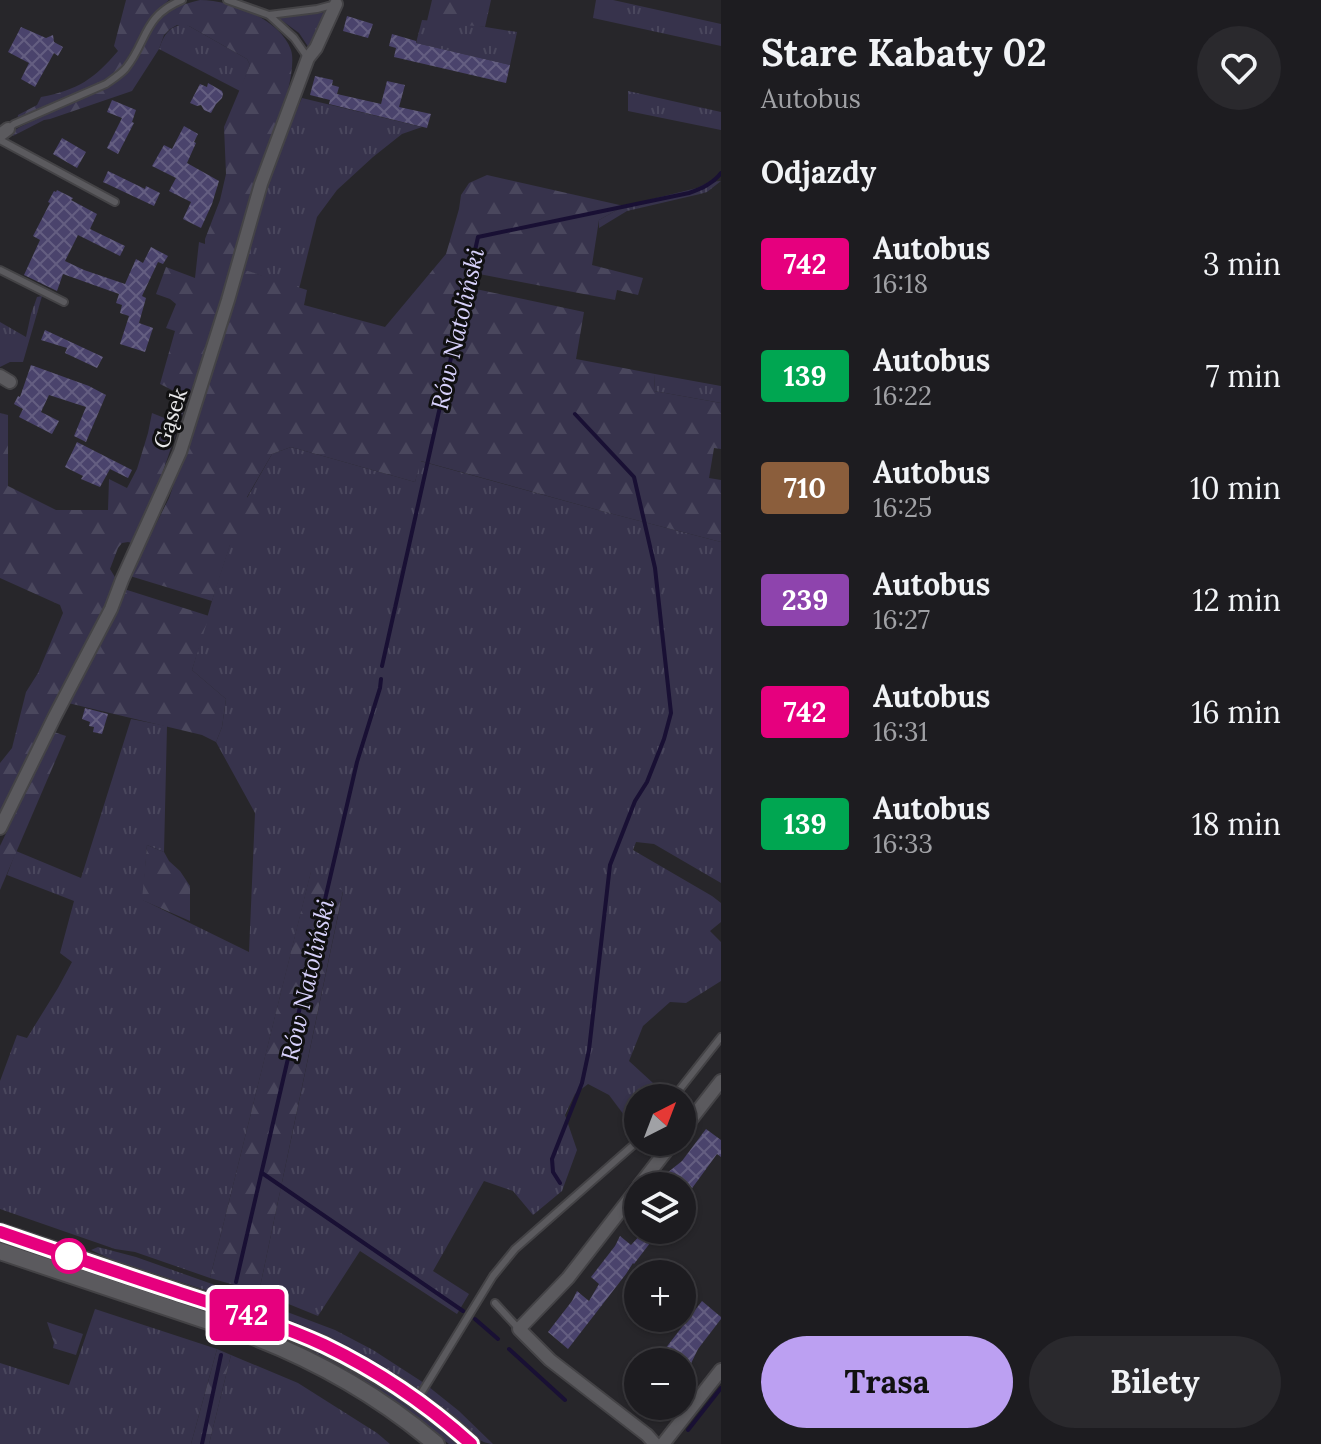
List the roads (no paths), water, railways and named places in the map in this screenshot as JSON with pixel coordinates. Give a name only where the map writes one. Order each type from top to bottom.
[{"type":"street","name":"Gąsek","points":[[0,828],[106,619],[180,452],[261,184],[308,58],[316,48],[336,4]]},
{"type":"street","points":[[696,1113],[721,1081]]},
{"type":"street","points":[[650,1172],[662,1156]]},
{"type":"street","points":[[624,1206],[568,1278],[519,1329],[550,1360],[655,1444]]},
{"type":"street","points":[[0,1232],[290,1331],[354,1361],[417,1400],[471,1444]]},
{"type":"street","points":[[8,1253],[284,1348],[364,1390],[436,1444]]},
{"type":"street","points":[[663,1444],[721,1370]]},
{"type":"lane","points":[[115,202],[3,135],[14,124],[117,77],[128,66],[154,18],[168,6],[182,0]]},
{"type":"lane","points":[[227,0],[269,15],[294,38],[308,58]]},
{"type":"lane","points":[[269,15],[336,4]]},
{"type":"lane","points":[[0,270],[64,302]]},
{"type":"lane","points":[[684,1084],[721,1037]]},
{"type":"lane","points":[[417,1400],[493,1276],[515,1249],[624,1153]]},
{"type":"lane","points":[[495,1303],[519,1329]]},
{"type":"waterway","name":"Rów Natoliński","points":[[382,666],[478,237],[689,193],[706,186],[721,173]]},
{"type":"waterway","points":[[560,1183],[553,1172],[552,1159],[582,1083],[589,1050],[610,865],[635,801],[647,782],[671,713],[655,568],[634,477],[575,414]]},
{"type":"waterway","name":"Rów Natoliński","points":[[236,1282],[357,762],[381,679]]},
{"type":"waterway","points":[[262,1173],[463,1311]]},
{"type":"waterway","points":[[475,1319],[498,1339]]},
{"type":"waterway","points":[[509,1349],[565,1400]]},
{"type":"waterway","name":"Rów Natoliński","points":[[202,1444],[221,1355]]},
{"type":"waterway","points":[[688,1430],[721,1388]]}]
